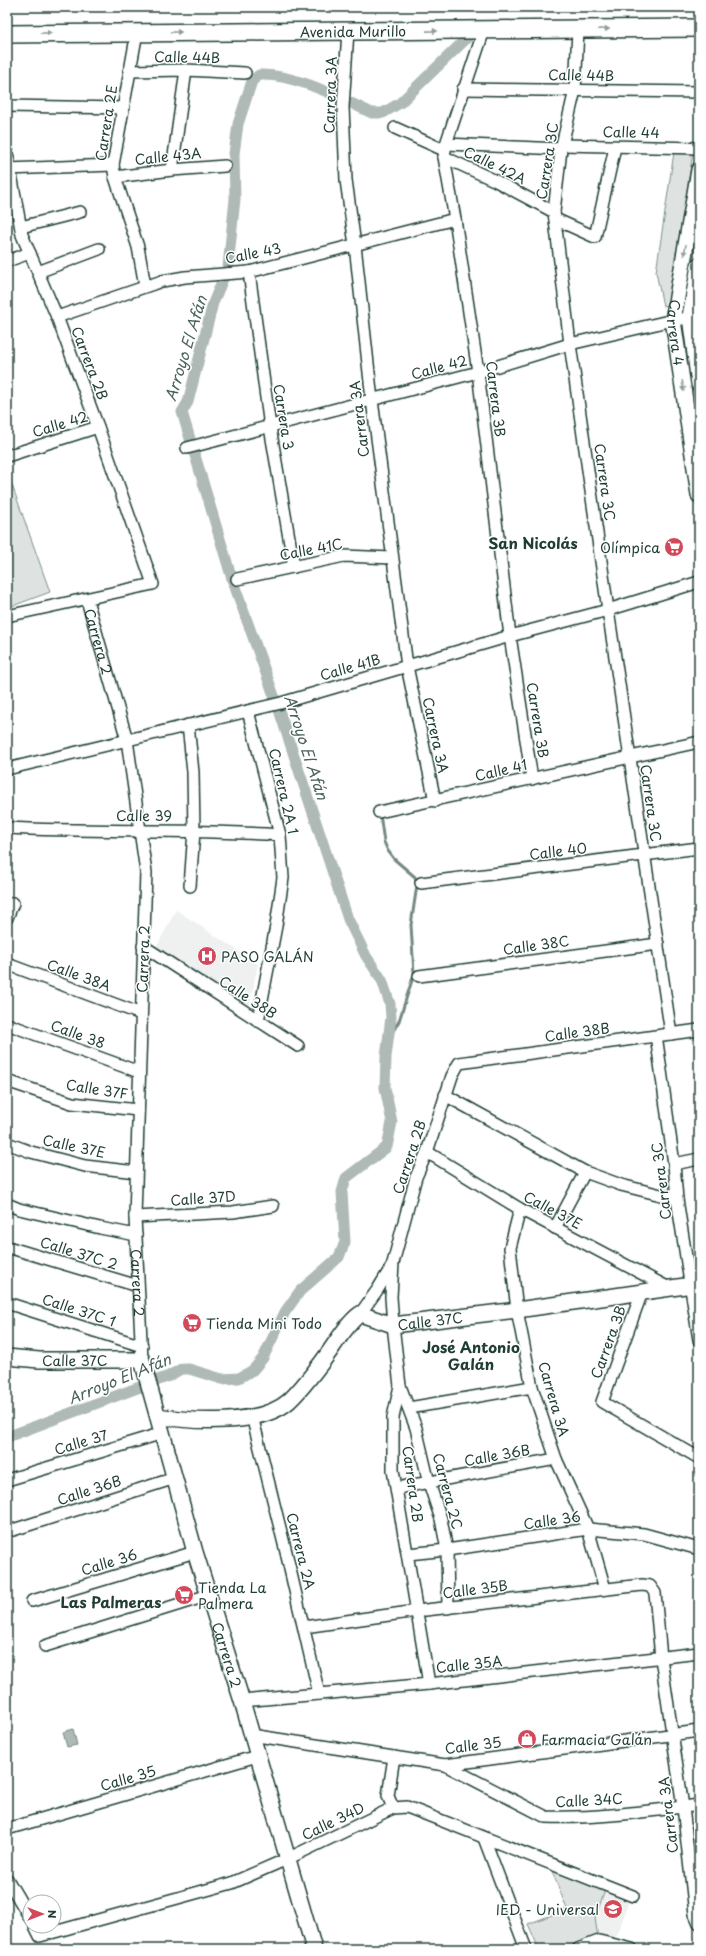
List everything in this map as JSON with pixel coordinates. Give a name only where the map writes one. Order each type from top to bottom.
[{"type":"main road","name":"Avenida Murillo","points":[[7,34],[699,28]]},
{"type":"street","name":"Carrera 3B","points":[[484,30],[463,89],[445,150],[478,372],[510,636],[532,779]]},
{"type":"street","name":"Carrera 3C","points":[[578,30],[575,90],[562,147],[555,215],[570,344],[671,1034]]},
{"type":"street","name":"Carrera 3A","points":[[348,31],[343,92],[346,180],[355,245],[372,400],[407,666],[435,801]]},
{"type":"street","name":"Carrera 2E","points":[[137,32],[113,165],[115,178],[138,248],[146,286]]},
{"type":"street","name":"Calle 44B","points":[[129,71],[186,70],[245,74]]},
{"type":"street","points":[[172,170],[186,70]]},
{"type":"street","name":"Calle 44B","points":[[463,89],[699,92]]},
{"type":"street","points":[[7,106],[123,108]]},
{"type":"street","name":"Calle 44","points":[[395,128],[445,150],[562,147],[699,148]]},
{"type":"street","name":"Calle 42A","points":[[445,150],[496,181],[595,237],[615,147]]},
{"type":"street","name":"Carrera 2B","points":[[7,152],[8,169],[21,227],[30,253],[57,317],[153,584],[88,600]]},
{"type":"street","points":[[8,169],[113,165]]},
{"type":"street","name":"Calle 43A","points":[[115,178],[172,170],[225,166]]},
{"type":"street","name":"Carrera 4","points":[[699,170],[673,320],[699,495]]},
{"type":"street","points":[[21,227],[80,212]]},
{"type":"street","name":"Calle 43","points":[[57,317],[146,286],[185,277],[249,272],[455,219]]},
{"type":"street","points":[[38,272],[100,249]]},
{"type":"street","points":[[7,261],[30,253]]},
{"type":"street","name":"Carrera 4","points":[[699,265],[695,317],[699,384]]},
{"type":"street","name":"Carrera 3","points":[[249,272],[270,427],[294,567]]},
{"type":"street","name":"Calle 42","points":[[186,448],[478,372],[570,344],[673,320],[695,317]]},
{"type":"street","name":"Calle 42","points":[[7,456],[98,428]]},
{"type":"street","name":"Calle 41C","points":[[237,579],[344,556],[392,558]]},
{"type":"street","name":"Calle 41B","points":[[7,769],[248,711],[510,636],[608,610],[699,582]]},
{"type":"street","points":[[7,616],[88,600]]},
{"type":"street","name":"Carrera 2","points":[[88,600],[127,740],[146,872],[135,1217],[142,1353],[149,1384],[195,1552],[242,1701],[314,1949]]},
{"type":"street","name":"Carrera 2A 1","points":[[248,711],[280,835],[282,878],[276,926],[258,1021]]},
{"type":"street","points":[[188,725],[193,772],[194,831],[190,886]]},
{"type":"street","name":"Calle 41","points":[[379,812],[435,801],[699,742]]},
{"type":"street","name":"Calle 39","points":[[7,828],[87,831],[194,831],[280,835]]},
{"type":"street","name":"Calle 40","points":[[421,883],[699,848]]},
{"type":"street","points":[[7,918],[13,902]]},
{"type":"street","name":"Calle 38C","points":[[419,976],[658,944]]},
{"type":"street","name":"Calle 38B","points":[[143,946],[298,1046]]},
{"type":"street","name":"Calle 38A","points":[[7,964],[141,1014]]},
{"type":"street","name":"Calle 38","points":[[7,1024],[139,1072]]},
{"type":"street","name":"Calle 38B","points":[[459,1063],[699,1030]]},
{"type":"street","name":"Carrera 3C","points":[[657,1042],[674,1164],[677,1199],[695,1285],[699,1340]]},
{"type":"street","name":"Carrera 2B","points":[[429,1684],[393,1470],[392,1432],[395,1403],[400,1386],[392,1325],[391,1297],[393,1263],[416,1177],[427,1152],[445,1095],[459,1063]]},
{"type":"street","name":"Calle 37F","points":[[7,1081],[72,1103],[138,1110]]},
{"type":"street","points":[[445,1095],[585,1172],[621,1185],[677,1199]]},
{"type":"street","name":"Calle 37E","points":[[7,1143],[31,1152],[85,1166],[136,1172]]},
{"type":"street","name":"Calle 37E","points":[[427,1152],[520,1209],[670,1288]]},
{"type":"street","points":[[674,1164],[699,1159]]},
{"type":"street","points":[[555,1228],[585,1172]]},
{"type":"street","points":[[7,1204],[100,1228],[136,1235]]},
{"type":"street","name":"Calle 37D","points":[[135,1217],[233,1212],[273,1206]]},
{"type":"street","name":"Carrera 3A","points":[[520,1209],[510,1248],[517,1310],[532,1387],[556,1459],[588,1529],[606,1589]]},
{"type":"street","name":"Calle 37C 2","points":[[11,1248],[138,1286]]},
{"type":"street","name":"Carrera 2B","points":[[360,1314],[378,1289],[393,1263]]},
{"type":"street","name":"Calle 37C","points":[[360,1314],[392,1325],[517,1310],[695,1285]]},
{"type":"street","name":"Carrera 3B","points":[[642,1292],[602,1402],[699,1458]]},
{"type":"street","name":"Calle 37C 1","points":[[7,1304],[142,1353]]},
{"type":"street","points":[[158,1416],[198,1421],[252,1416],[272,1410],[288,1402],[307,1382],[360,1314]]},
{"type":"street","name":"Calle 37C","points":[[7,1357],[39,1360],[142,1353]]},
{"type":"street","name":"Carrera 2C","points":[[400,1386],[416,1428],[429,1483],[441,1519],[447,1550],[448,1608]]},
{"type":"street","points":[[409,1408],[532,1387]]},
{"type":"street","name":"Carrera 2A","points":[[252,1416],[320,1694]]},
{"type":"street","name":"Calle 37","points":[[7,1480],[163,1433]]},
{"type":"street","name":"Calle 36B","points":[[397,1488],[556,1459]]},
{"type":"street","name":"Calle 36B","points":[[13,1530],[175,1478]]},
{"type":"street","name":"Calle 36","points":[[408,1554],[447,1550],[588,1529],[644,1534],[699,1550]]},
{"type":"street","name":"Calle 36","points":[[32,1601],[195,1552]]},
{"type":"street","name":"Calle 35B","points":[[304,1627],[417,1610],[448,1608],[642,1585],[650,1586]]},
{"type":"street","name":"Carrera 3A","points":[[650,1586],[655,1593],[661,1658],[695,1882],[695,1914],[699,1922]]},
{"type":"street","points":[[45,1646],[209,1595]]},
{"type":"street","name":"Calle 35A","points":[[242,1701],[429,1684],[699,1654]]},
{"type":"street","name":"Calle 35","points":[[251,1736],[445,1764],[699,1731]]},
{"type":"street","name":"Calle 35","points":[[7,1829],[257,1756]]},
{"type":"street","points":[[393,1808],[388,1796],[394,1757]]},
{"type":"street","name":"Calle 34C","points":[[445,1764],[546,1817],[563,1818],[619,1814],[699,1805]]},
{"type":"street","name":"Calle 34D","points":[[62,1925],[232,1883],[287,1859],[393,1808],[407,1807],[633,1896]]},
{"type":"street","points":[[484,1838],[526,1949]]},
{"type":"street","points":[[7,1878],[22,1904]]},
{"type":"street","points":[[578,1949],[599,1941],[617,1944],[632,1949]]},
{"type":"shaded area","points":[[674,152],[693,152],[670,304],[663,306],[656,272]]},
{"type":"shaded area","points":[[7,471],[50,592],[7,608]]},
{"type":"shaded area","name":"PASO GALÁN","points":[[176,910],[258,964],[249,1007],[156,948]]},
{"type":"shaded area","points":[[73,1729],[77,1745],[67,1747],[63,1732]]},
{"type":"shaded area","points":[[552,1871],[605,1890],[595,1918],[598,1938],[570,1949],[539,1949],[528,1924],[567,1909]]},
{"type":"shaded area","name":"IED - Universal","points":[[605,1890],[630,1899],[615,1941],[598,1938],[595,1918]]},
{"type":"waterway","name":"Arroyo El Afán","points":[[7,1437],[169,1376],[181,1369],[189,1369],[222,1379],[239,1378],[253,1370],[263,1358],[285,1312],[300,1291],[339,1257],[345,1242],[342,1192],[346,1178],[387,1147],[392,1122],[385,1088],[386,1057],[391,1017],[390,1004],[382,980],[366,956],[348,919],[277,704],[232,579],[182,412],[188,402],[213,303],[228,267],[235,199],[234,154],[238,124],[252,81],[259,75],[273,75],[287,78],[317,88],[372,113],[383,113],[400,103],[468,37]]},
{"type":"waterway","points":[[380,814],[384,842],[388,851],[394,859],[415,877],[417,885],[411,925],[414,974],[399,1021],[388,1040]]},
{"type":"place","name":"Olímpica","points":[[674,547]]},
{"type":"place","name":"PASO GALÁN","points":[[207,956]]},
{"type":"place","name":"Tienda Mini Todo","points":[[192,1323]]},
{"type":"place","name":"Tienda La Palmera","points":[[184,1595]]},
{"type":"place","name":"Farmacia Galán","points":[[527,1739]]},
{"type":"place","name":"IED - Universal","points":[[613,1909]]},
{"type":"district","name":"San Nicolás","points":[[533,542]]},
{"type":"district","name":"José Antonio Galán","points":[[471,1354]]},
{"type":"district","name":"Las Palmeras","points":[[111,1601]]}]
